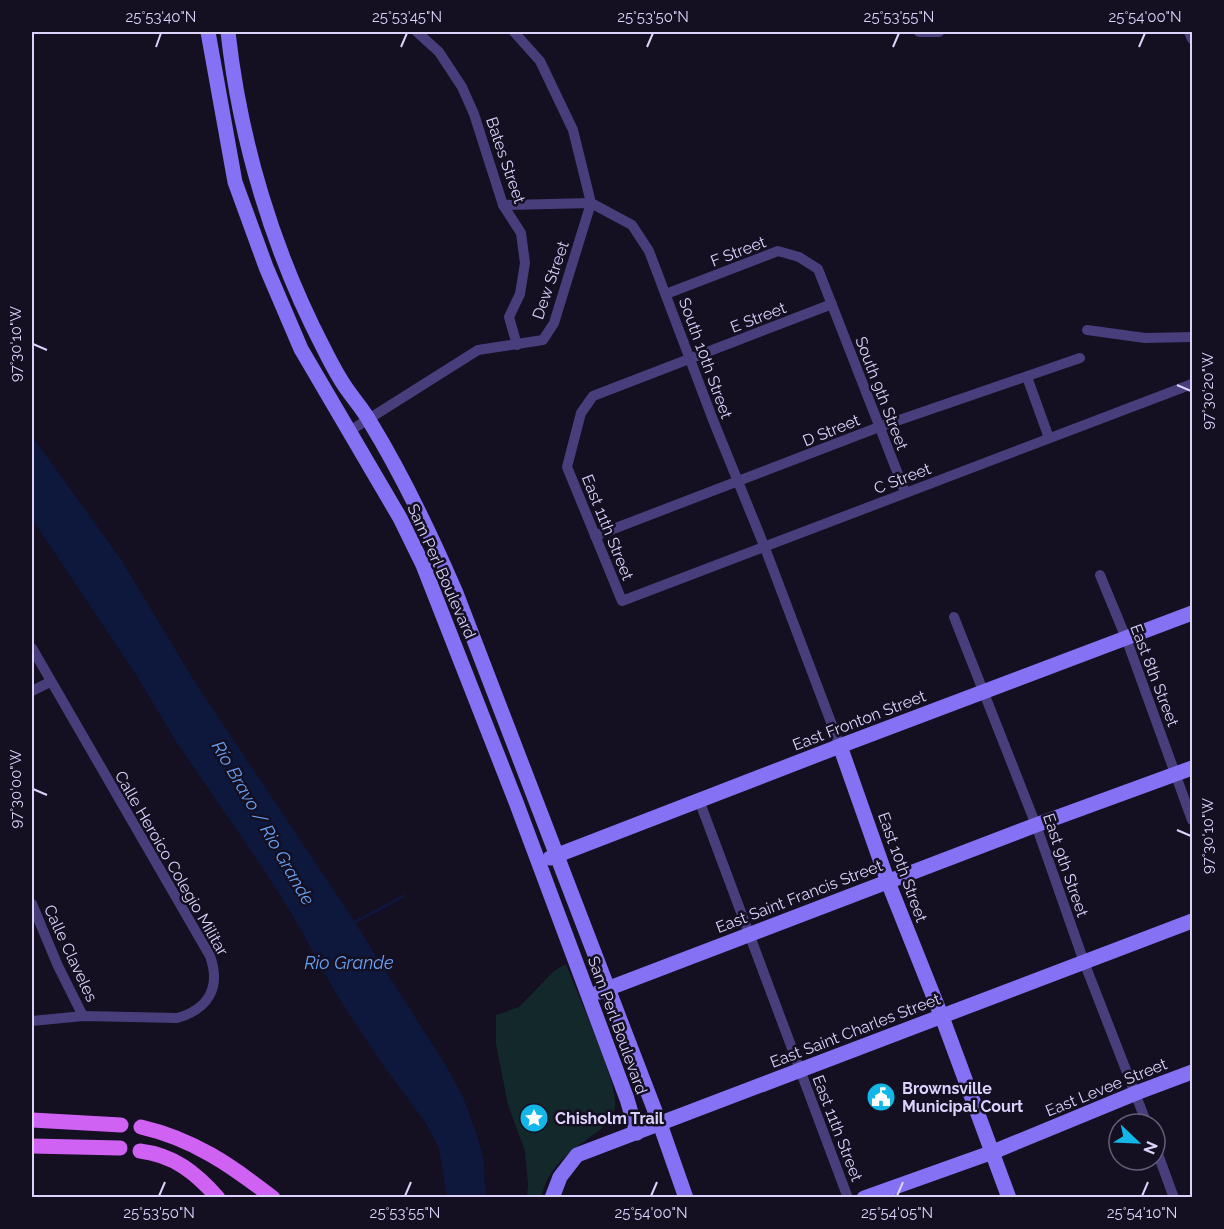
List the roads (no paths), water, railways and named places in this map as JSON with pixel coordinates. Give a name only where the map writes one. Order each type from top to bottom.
[{"type":"main road","name":"Sam Perl Boulevard","points":[[208,32],[235,182],[261,253],[302,350],[400,518],[423,565],[538,862],[627,1099],[637,1133]]},
{"type":"main road","name":"Sam Perl Boulevard","points":[[228,32],[231,60],[247,141],[265,206],[280,248],[325,352],[348,391],[369,420],[453,585],[686,1197]]},
{"type":"main road","points":[[261,253],[280,248]]},
{"type":"main road","name":"East Fronton Street","points":[[538,862],[1192,613]]},
{"type":"main road","name":"East 10th Street","points":[[840,746],[888,882],[1009,1197]]},
{"type":"main road","name":"East Saint Francis Street","points":[[588,996],[1192,768]]},
{"type":"main road","name":"East Saint Charles Street","points":[[552,1197],[560,1177],[577,1155],[1192,921]]},
{"type":"main road","name":"East Levee Street","points":[[864,1197],[993,1152],[1192,1072]]},
{"type":"main road","points":[[32,1120],[121,1125]]},
{"type":"main road","points":[[141,1127],[185,1140],[209,1153],[273,1197]]},
{"type":"main road","points":[[32,1146],[120,1148]]},
{"type":"main road","points":[[140,1151],[167,1157],[184,1165],[201,1178],[218,1197]]},
{"type":"street","name":"Bates Street","points":[[417,32],[439,52],[462,87],[474,114],[502,206],[521,233],[525,263],[520,294],[509,317],[517,345]]},
{"type":"street","points":[[502,206],[591,203],[573,130],[540,61],[514,32]]},
{"type":"street","points":[[919,32],[939,32]]},
{"type":"street","points":[[1189,32],[1192,39]]},
{"type":"street","name":"South 10th Street","points":[[591,203],[632,225],[649,251],[765,548]]},
{"type":"street","name":"Dew Street","points":[[348,432],[478,350],[543,340],[554,323],[591,203]]},
{"type":"street","name":"F Street","points":[[666,294],[778,251],[799,257],[818,269],[832,304]]},
{"type":"street","name":"E Street","points":[[593,396],[832,304]]},
{"type":"street","name":"South 9th Street","points":[[832,304],[905,492]]},
{"type":"street","points":[[1087,330],[1145,338],[1192,337]]},
{"type":"street","name":"D Street","points":[[595,536],[879,427],[1080,358]]},
{"type":"street","points":[[1027,377],[1049,438]]},
{"type":"street","name":"C Street","points":[[622,601],[1192,384]]},
{"type":"street","name":"East 11th Street","points":[[593,396],[581,413],[567,467],[622,601]]},
{"type":"street","name":"East 10th Street","points":[[765,548],[840,746]]},
{"type":"street","name":"East 8th Street","points":[[1100,575],[1126,638],[1192,820]]},
{"type":"street","name":"East 9th Street","points":[[954,617],[1036,825],[1084,962],[1143,1112]]},
{"type":"street","name":"Calle Heroico Colegio Militar","points":[[32,648],[210,956],[215,970],[214,986],[204,1004],[192,1014],[177,1018],[83,1016],[32,1021]]},
{"type":"street","points":[[32,691],[50,682]]},
{"type":"street","name":"East 11th Street","points":[[699,800],[848,1197]]},
{"type":"street","name":"Calle Claveles","points":[[32,904],[58,966],[83,1016]]},
{"type":"street","points":[[1165,1172],[1174,1197]]},
{"type":"water","name":"Rio Grande","points":[[32,436],[120,558],[198,687],[349,913],[448,1069],[463,1097],[476,1132],[483,1157],[486,1197],[447,1197],[439,1148],[425,1122],[380,1061],[335,992],[292,914],[260,864],[177,743],[138,678],[32,519]]},
{"type":"waterway","points":[[353,923],[404,896]]},
{"type":"place","name":"Brownsville Municipal Court","points":[[881,1097]]},
{"type":"place","name":"Chisholm Trail","points":[[534,1118]]},
{"type":"water label","name":"Río Bravo / Rio Grande","points":[[263,823]]}]
